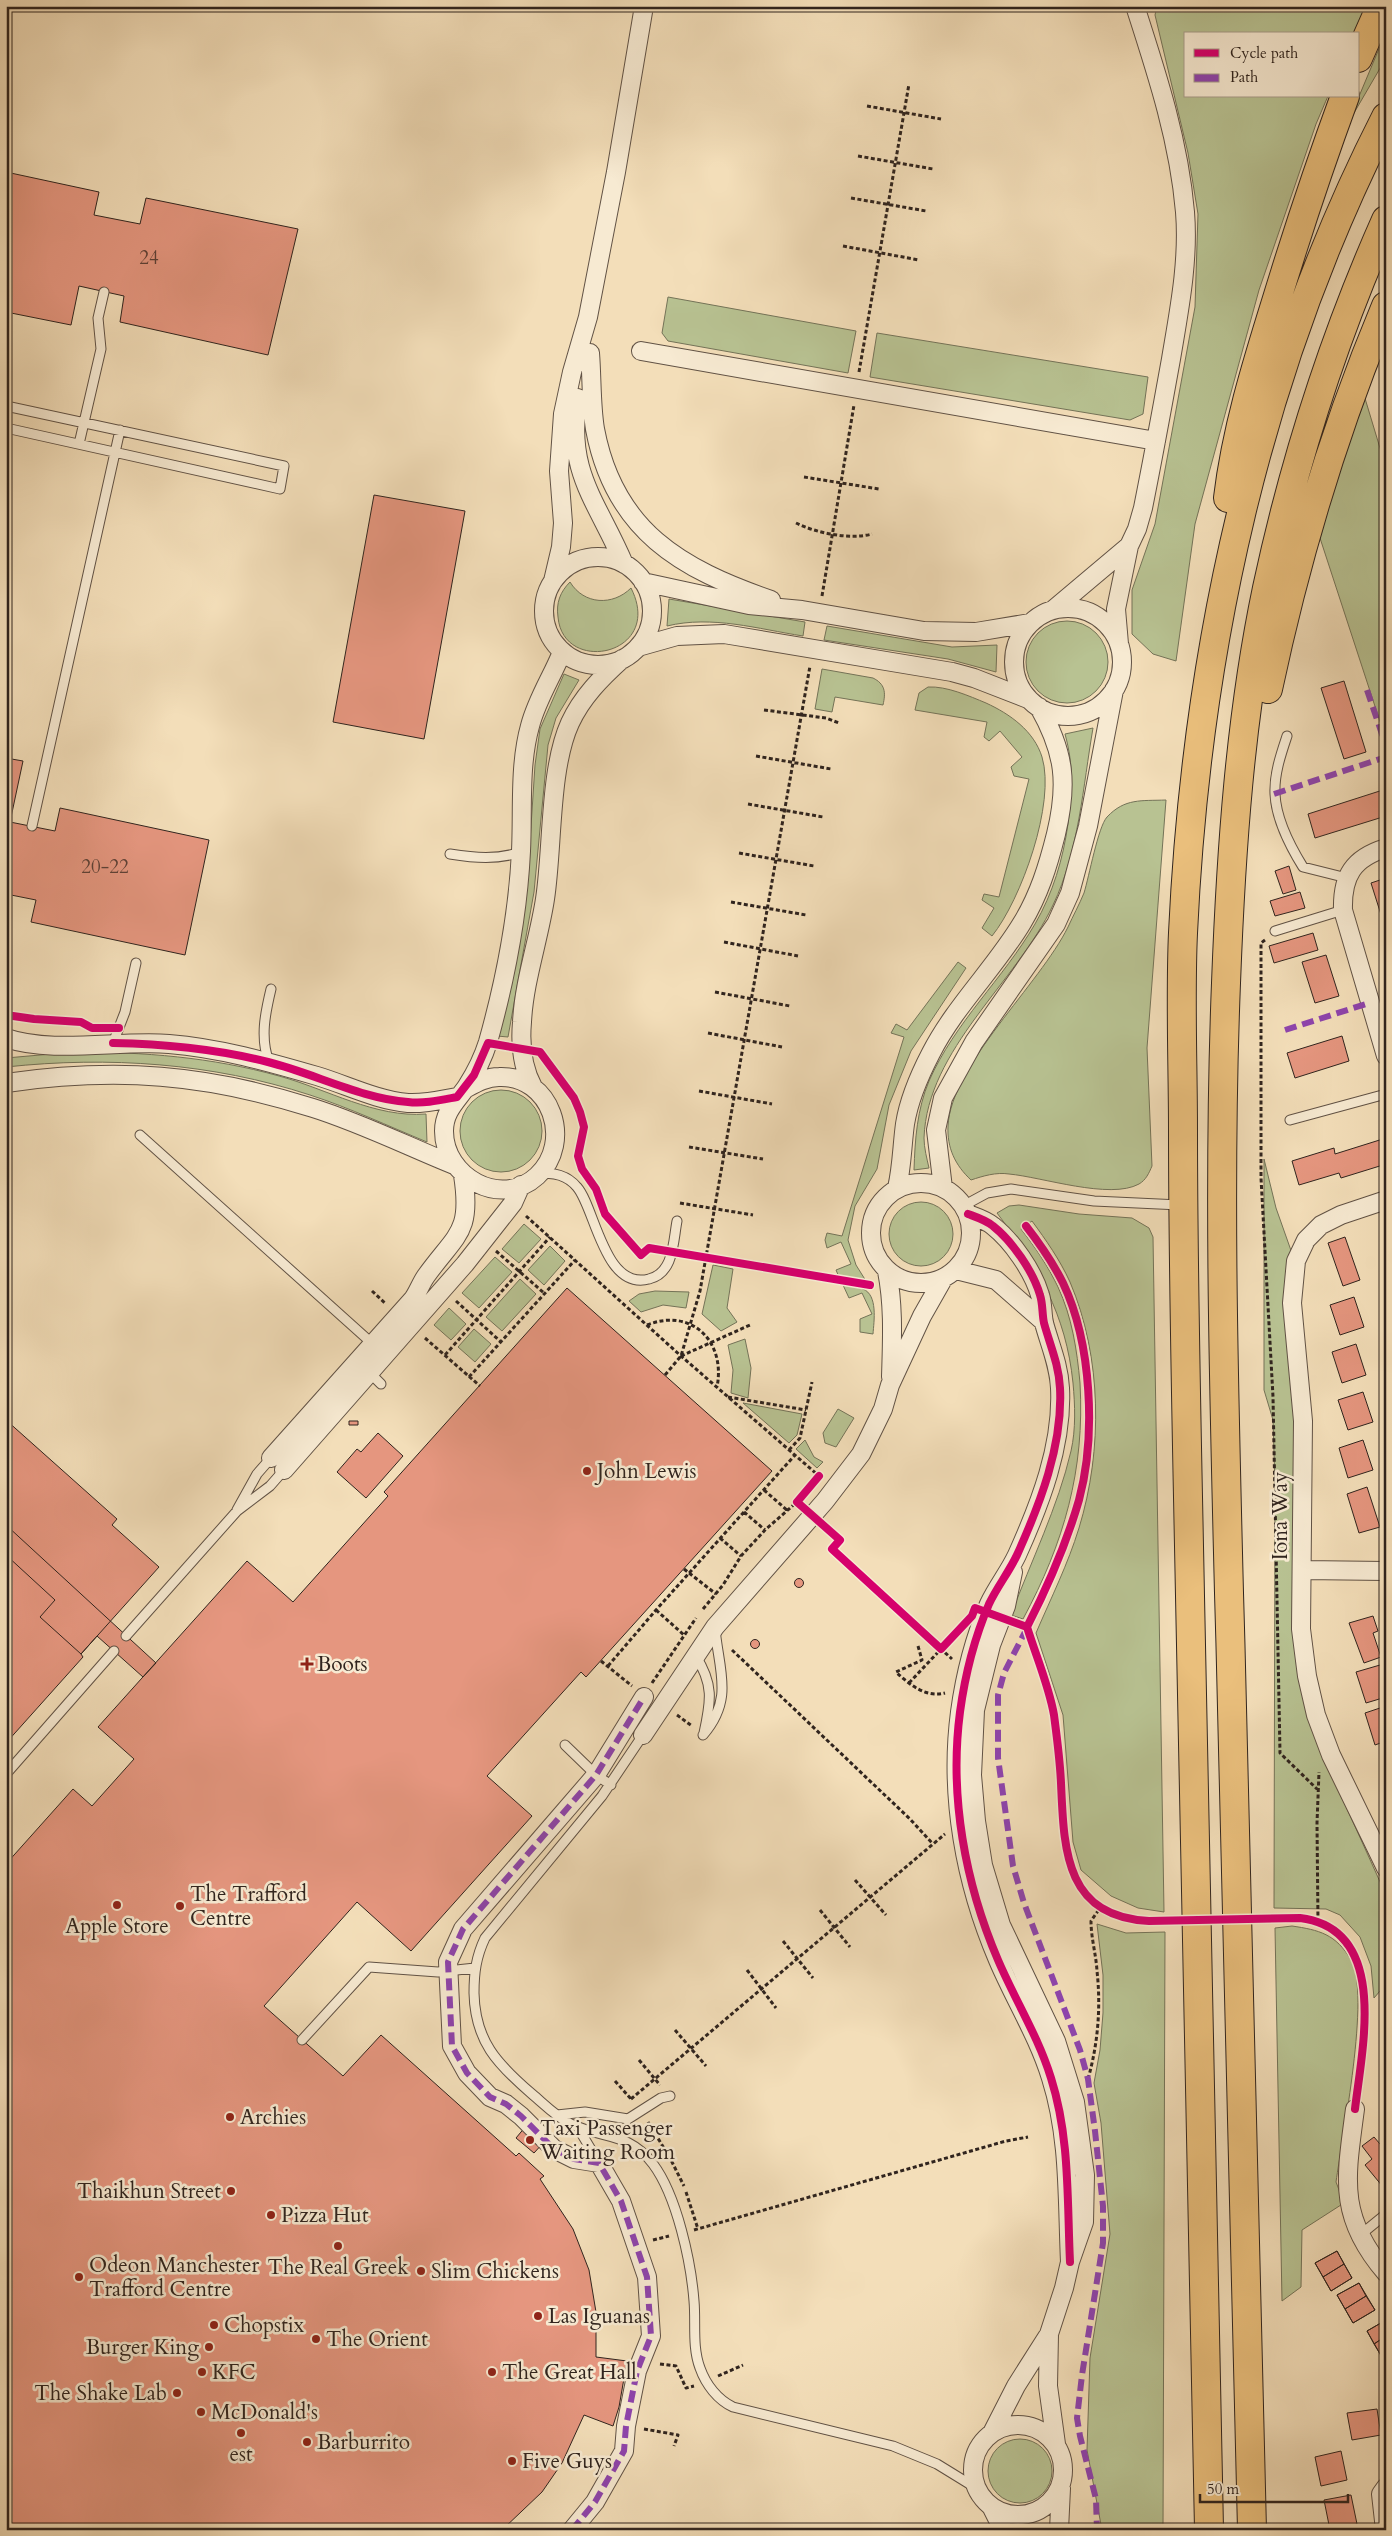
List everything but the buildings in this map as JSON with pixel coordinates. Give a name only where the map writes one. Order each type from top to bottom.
[{"type":"highway","points":[[1360,53],[1381,6]]},
{"type":"highway","points":[[1209,2530],[1183,1205],[1182,936],[1194,780],[1210,661],[1228,495],[1240,427],[1258,360],[1310,194],[1343,98]]},
{"type":"highway","points":[[1210,661],[1229,560],[1280,371],[1342,209],[1386,117]]},
{"type":"highway","points":[[1252,2530],[1228,1533],[1222,1101],[1236,806],[1249,697],[1266,591],[1293,483],[1332,354],[1386,220]]},
{"type":"highway","points":[[1236,806],[1260,727],[1292,580],[1315,502],[1359,371],[1386,306]]},
{"type":"highway","points":[[1190,2530],[1204,2276]]},
{"type":"highway","points":[[1250,2462],[1256,2530]]},
{"type":"street","points":[[622,659],[597,665],[572,659],[562,652],[552,640],[546,626],[544,610],[546,595],[553,581],[561,547],[563,523],[559,471],[563,414],[572,372],[588,317],[616,172],[644,6]]},
{"type":"street","points":[[533,1087],[526,1074],[523,1061],[522,1021],[545,899],[555,790],[562,747],[570,724],[582,702],[596,683],[638,647],[677,636],[708,633],[749,637],[952,672],[981,680],[1055,714],[1072,716],[1088,712],[1103,704],[1114,690],[1121,676],[1122,660],[1116,609],[1129,546],[1144,508],[1180,307],[1185,260],[1185,214],[1180,169],[1170,123],[1135,6]]},
{"type":"street","points":[[588,317],[595,428],[603,459],[614,487],[632,516],[653,541],[678,560],[741,589],[811,612]]},
{"type":"street","points":[[641,351],[1156,441]]},
{"type":"street","points":[[590,353],[575,415],[578,463],[592,502],[615,542],[624,564]]},
{"type":"street","points":[[1053,610],[1129,546]]},
{"type":"street","points":[[553,581],[573,563],[585,558],[612,559],[624,564],[643,582],[650,598],[651,616],[647,632],[638,647]]},
{"type":"street","points":[[643,582],[741,603],[811,612],[924,632],[976,632],[1030,623]]},
{"type":"street","points":[[897,1188],[902,1168],[905,1124],[918,1080],[932,1051],[950,1023],[1022,923],[1047,869],[1058,824],[1064,778],[1058,748],[1052,730],[1019,685],[1014,669],[1014,652],[1020,636],[1030,623],[1040,615],[1069,607],[1085,610],[1100,618],[1112,629],[1119,644]]},
{"type":"street","points":[[284,1470],[375,1378],[374,1350],[412,1300],[425,1278],[454,1242],[466,1210],[458,1170],[446,1148],[444,1130],[448,1112],[481,1062],[488,1043],[510,938],[521,852],[524,767],[529,728],[535,708],[562,652]]},
{"type":"street","points":[[944,1188],[936,1144],[940,1105],[957,1069],[1056,924],[1070,893],[1088,826],[1114,690]]},
{"type":"street","points":[[1386,848],[1356,862],[1347,878],[1342,893],[1343,910],[1386,1056]]},
{"type":"street","points":[[6,1038],[58,1046],[113,1043],[169,1044],[217,1051],[269,1062],[384,1099],[409,1103],[430,1102],[461,1093],[481,1080],[499,1077],[517,1079],[533,1087],[543,1096],[552,1111],[556,1128],[555,1146],[548,1163],[536,1176],[521,1186],[506,1189],[490,1188],[476,1184],[458,1170],[315,1108],[231,1085],[195,1079],[134,1074],[54,1076],[6,1083]]},
{"type":"street","points":[[1044,1322],[996,1280],[950,1274],[929,1284],[914,1284],[900,1280],[887,1272],[877,1259],[871,1244],[870,1227],[875,1212],[884,1198],[897,1188],[912,1183],[928,1183],[944,1188],[965,1210],[992,1225],[1024,1263],[1040,1294],[1044,1322],[1055,1353],[1060,1387],[1059,1422],[1054,1455],[1042,1492],[1016,1557],[991,1601],[975,1642],[966,1675],[956,1740],[956,1773],[968,1869],[984,1923],[998,1959],[1040,2046],[1058,2104],[1068,2176],[1070,2262]]},
{"type":"street","points":[[271,1458],[374,1350],[466,1264],[513,1203],[521,1186]]},
{"type":"street","name":"Iona Way","points":[[1386,1200],[1341,1215],[1321,1225],[1306,1240],[1296,1262],[1292,1303],[1303,1421],[1302,1629],[1307,1676],[1316,1715],[1331,1755],[1386,1868]]},
{"type":"street","points":[[643,1735],[695,1654],[715,1627],[842,1481],[861,1454],[883,1409],[890,1385],[922,1316],[950,1274],[965,1258],[970,1244],[971,1228],[965,1210]]},
{"type":"street","points":[[887,1272],[892,1295],[893,1324],[890,1385]]},
{"type":"street","points":[[992,2433],[1016,2386],[1049,2334],[1084,2222],[1085,2175],[1075,2102],[1056,2042],[1012,1953],[991,1896],[982,1856],[972,1775],[976,1710],[991,1645],[1006,1606],[1016,1557]]},
{"type":"street","points":[[1303,1570],[1386,1570]]},
{"type":"street","points":[[572,2530],[610,2478],[624,2451],[626,2426],[634,2396],[637,2371],[651,2336],[647,2277],[621,2201],[599,2163],[574,2159],[554,2149],[521,2116],[506,2104],[490,2096],[466,2073],[452,2046],[448,1962],[463,1928],[603,1780],[644,1697]]},
{"type":"street","points":[[1355,2109],[1347,2168],[1348,2199],[1359,2236],[1369,2254],[1386,2273]]},
{"type":"street","points":[[1049,2334],[1048,2386],[1056,2444],[1062,2458],[1064,2473],[1061,2488],[1059,2530]]},
{"type":"street","points":[[1003,2530],[992,2508],[976,2488],[973,2473],[974,2458],[981,2444],[992,2433],[1005,2426],[1026,2425],[1046,2434],[1056,2444]]},
{"type":"street","points":[[1385,2530],[1380,2494],[1386,2487]]},
{"type":"street","points":[[992,2508],[1012,2515],[1027,2515],[1047,2505],[1061,2488]]},
{"type":"lane","points":[[79,444],[101,349],[98,318],[104,292]]},
{"type":"lane","points":[[6,406],[284,466],[280,489],[6,428]]},
{"type":"lane","points":[[32,826],[120,430]]},
{"type":"lane","points":[[1287,736],[1277,766],[1274,794],[1291,849],[1302,867],[1347,878]]},
{"type":"lane","points":[[450,854],[476,858],[496,858],[521,852]]},
{"type":"lane","points":[[1275,931],[1343,910]]},
{"type":"lane","points":[[113,1043],[124,1012],[136,963]]},
{"type":"lane","points":[[269,1062],[265,1051],[264,1033],[271,989]]},
{"type":"lane","points":[[1290,1120],[1386,1094]]},
{"type":"lane","points":[[140,1135],[374,1350]]},
{"type":"lane","points":[[536,1176],[544,1174],[561,1176],[579,1189],[598,1238],[615,1264],[626,1275],[646,1280],[656,1277],[665,1270],[671,1252],[677,1221]]},
{"type":"lane","points":[[965,1210],[987,1193],[1011,1189],[1094,1201],[1183,1205]]},
{"type":"lane","points":[[126,1636],[237,1510],[257,1474],[271,1458]]},
{"type":"lane","points":[[237,1510],[270,1486],[284,1470]]},
{"type":"lane","points":[[695,1654],[702,1666],[710,1688],[711,1700],[703,1735],[715,1720],[724,1691],[715,1627]]},
{"type":"lane","points":[[6,1774],[114,1651]]},
{"type":"lane","points":[[643,1735],[603,1780],[491,1928],[479,1952],[475,1968],[475,2010],[478,2024],[489,2049],[513,2077],[557,2115],[577,2126],[631,2142],[644,2152],[663,2182],[682,2233],[694,2299],[698,2363],[706,2382],[725,2404],[800,2425],[893,2446],[937,2464],[976,2488]]},
{"type":"lane","points":[[565,1745],[603,1780]]},
{"type":"lane","points":[[302,2040],[368,1967],[448,1972],[475,1968]]},
{"type":"lane","points":[[557,2115],[585,2112],[628,2119],[642,2112],[661,2098],[670,2096]]},
{"type":"lane","points":[[577,2126],[599,2163]]},
{"type":"lane","points":[[1359,2236],[1386,2214]]},
{"type":"path","points":[[811,612],[832,532],[909,84]]},
{"type":"path","points":[[867,106],[941,118]]},
{"type":"path","points":[[858,156],[933,169]]},
{"type":"path","points":[[851,198],[926,211]]},
{"type":"path","points":[[843,246],[918,260]]},
{"type":"path","points":[[804,477],[879,488]]},
{"type":"path","points":[[796,524],[806,528],[860,537],[872,534]]},
{"type":"path","points":[[665,1375],[680,1356],[692,1325],[706,1258],[813,648]]},
{"type":"path","points":[[764,710],[801,714],[839,723]]},
{"type":"path","points":[[756,756],[831,769]]},
{"type":"path","points":[[748,804],[823,818]]},
{"type":"path","points":[[739,853],[814,866]]},
{"type":"path","points":[[731,902],[806,915]]},
{"type":"path","points":[[1275,931],[1261,943],[1261,1178],[1273,1397],[1280,1753],[1317,1789]]},
{"type":"path","points":[[724,942],[798,956]]},
{"type":"path","points":[[716,992],[790,1006]]},
{"type":"path","points":[[708,1034],[782,1047]]},
{"type":"path","points":[[699,1091],[772,1104]]},
{"type":"path","points":[[689,1147],[763,1159]]},
{"type":"path","points":[[513,1203],[680,1356],[795,1455],[816,1480]]},
{"type":"path","points":[[680,1203],[753,1215]]},
{"type":"path","points":[[445,1355],[550,1237]]},
{"type":"path","points":[[494,1249],[544,1294]]},
{"type":"path","points":[[671,1252],[716,1259]]},
{"type":"path","points":[[469,1377],[575,1260]]},
{"type":"path","points":[[452,1297],[501,1342]]},
{"type":"path","points":[[647,1325],[669,1319],[680,1320],[692,1325],[703,1333],[713,1344],[719,1365],[716,1388]]},
{"type":"path","points":[[680,1356],[713,1344],[750,1325]]},
{"type":"path","points":[[789,1450],[800,1438],[812,1382]]},
{"type":"path","points":[[728,1397],[806,1410]]},
{"type":"path","points":[[608,1666],[688,1573],[795,1455]]},
{"type":"path","points":[[764,1490],[788,1511]]},
{"type":"path","points":[[802,1496],[797,1502],[812,1516]]},
{"type":"path","points":[[744,1512],[764,1530]]},
{"type":"path","points":[[720,1538],[741,1556]]},
{"type":"path","points":[[684,1569],[731,1607]]},
{"type":"path","points":[[656,1610],[684,1635]]},
{"type":"path","points":[[934,1642],[959,1665]]},
{"type":"path","points":[[909,1683],[947,1642]]},
{"type":"path","points":[[918,1646],[922,1660],[896,1672],[909,1683],[927,1693],[940,1694],[948,1692]]},
{"type":"path","points":[[729,1647],[910,1819],[933,1844]]},
{"type":"path","points":[[602,1661],[644,1697]]},
{"type":"path","points":[[1329,1927],[1314,1920],[1317,1789],[1322,1763],[1331,1755]]},
{"type":"path","points":[[630,2098],[961,1822]]},
{"type":"path","points":[[855,1880],[886,1915]]},
{"type":"path","points":[[1088,2079],[1094,2057],[1098,2005],[1091,1921],[1101,1908]]},
{"type":"path","points":[[820,1910],[850,1947]]},
{"type":"path","points":[[783,1941],[812,1978]]},
{"type":"path","points":[[747,1970],[776,2008]]},
{"type":"path","points":[[675,2030],[706,2066]]},
{"type":"path","points":[[639,2060],[670,2096]]},
{"type":"path","points":[[615,2081],[642,2112]]},
{"type":"path","points":[[635,2245],[1006,2141],[1028,2137]]},
{"type":"path","points":[[626,2426],[678,2435],[674,2446]]},
{"type":"green space","points":[[1157,6],[1367,6],[1356,32],[1184,32],[1184,98],[1327,98],[1316,124],[1259,290],[1195,524],[1176,661],[1153,654],[1132,634],[1132,590],[1155,524],[1195,307],[1198,214],[1188,153],[1155,15]]},
{"type":"green space","points":[[1386,32],[1386,58],[1347,125],[1358,98],[1360,98]]},
{"type":"green space","points":[[668,297],[856,331],[848,373],[668,341],[662,333]]},
{"type":"green space","points":[[877,333],[1148,377],[1143,414],[1130,420],[870,377]]},
{"type":"green space","points":[[1364,395],[1386,468],[1386,740],[1319,535]]},
{"type":"green space","points":[[570,582],[583,595],[599,600],[616,598],[631,588],[638,611],[635,629],[624,642],[609,650],[592,651],[576,647],[564,635],[558,617],[558,602],[561,594]]},
{"type":"green space","points":[[669,599],[805,622],[803,636],[718,622],[684,623],[667,626]]},
{"type":"green space","points":[[1067,621],[1083,624],[1096,633],[1105,646],[1108,662],[1105,678],[1096,691],[1083,700],[1067,703],[1051,700],[1038,691],[1029,678],[1026,662],[1029,646],[1038,633],[1051,624]]},
{"type":"green space","points":[[827,626],[952,647],[997,645],[996,672],[948,659],[824,640]]},
{"type":"green space","points":[[822,669],[877,680],[884,689],[883,705],[835,697],[832,712],[815,709]]},
{"type":"green space","points":[[564,674],[579,680],[556,718],[548,745],[534,892],[508,1037],[497,1036],[529,857],[535,765],[540,729]]},
{"type":"green space","points":[[928,687],[958,692],[1004,712],[1027,731],[1042,757],[1045,776],[1044,799],[1033,850],[1014,899],[992,936],[982,928],[994,908],[982,900],[984,894],[999,897],[1029,779],[1014,776],[1011,767],[1022,757],[1000,731],[989,741],[984,737],[987,722],[915,710],[919,693]]},
{"type":"green space","points":[[1093,728],[1079,818],[1069,863],[1062,884],[1053,905],[1037,933],[976,1017],[940,1075],[929,1106],[924,1138],[929,1168],[914,1170],[917,1125],[929,1081],[952,1039],[1009,963],[1035,924],[1056,876],[1066,837],[1071,789],[1070,757],[1065,734]]},
{"type":"green space","points":[[1166,800],[1147,1048],[1152,1166],[1148,1174],[1139,1184],[1111,1190],[1094,1189],[1004,1174],[990,1175],[971,1180],[953,1156],[948,1134],[953,1102],[964,1077],[980,1051],[1038,974],[1068,927],[1084,893],[1100,831],[1107,817],[1120,806],[1141,801]]},
{"type":"green space","points":[[958,962],[966,968],[911,1051],[889,1105],[877,1169],[855,1206],[848,1240],[856,1265],[866,1281],[839,1277],[836,1270],[851,1264],[841,1242],[827,1248],[825,1240],[827,1233],[842,1236],[904,1037],[891,1033],[896,1024],[907,1030]]},
{"type":"green space","points":[[74,1052],[126,1053],[203,1060],[279,1076],[388,1112],[426,1114],[427,1142],[354,1111],[310,1095],[273,1084],[198,1069],[160,1065],[83,1062],[6,1067],[6,1058]]},
{"type":"green space","points":[[501,1090],[517,1093],[530,1102],[539,1115],[542,1131],[539,1147],[530,1160],[517,1169],[501,1172],[485,1169],[472,1160],[463,1147],[460,1131],[463,1115],[472,1102],[485,1093]]},
{"type":"green space","points":[[1264,1159],[1276,1208],[1294,1259],[1299,1419],[1297,1634],[1330,1771],[1386,1895],[1386,1984],[1374,1998],[1371,1966],[1360,1937],[1340,1915],[1326,1909],[1274,1908],[1275,1485],[1273,1420],[1264,1390]]},
{"type":"green space","points":[[921,1202],[939,1208],[947,1216],[953,1234],[947,1252],[939,1260],[921,1266],[903,1260],[895,1252],[889,1234],[895,1216],[903,1208]]},
{"type":"green space","points":[[1019,1205],[1079,1214],[1132,1218],[1149,1228],[1153,1237],[1164,1912],[1138,1908],[1111,1896],[1081,1870],[1073,1842],[1063,1715],[1036,1633],[1070,1555],[1087,1498],[1095,1436],[1096,1404],[1088,1341],[1081,1311],[1062,1266],[1032,1221],[1021,1229],[1041,1257],[1063,1298],[1070,1322],[1079,1371],[1081,1415],[1075,1476],[1060,1534],[1050,1562],[1023,1619],[1011,1615],[1044,1534],[1066,1472],[1074,1434],[1075,1417],[1069,1358],[1057,1313],[1037,1272],[997,1213],[1009,1206]]},
{"type":"green space","points":[[524,1224],[541,1239],[519,1263],[502,1249]]},
{"type":"green space","points":[[550,1246],[565,1261],[544,1285],[528,1270]]},
{"type":"green space","points":[[495,1257],[512,1272],[479,1308],[462,1293]]},
{"type":"green space","points":[[713,1265],[733,1269],[727,1308],[737,1322],[721,1331],[702,1314]]},
{"type":"green space","points":[[520,1279],[536,1294],[502,1331],[486,1317]]},
{"type":"green space","points":[[843,1285],[861,1288],[868,1292],[874,1309],[873,1334],[860,1332],[860,1319],[872,1314],[862,1293],[849,1298]]},
{"type":"green space","points":[[655,1291],[689,1292],[686,1308],[663,1305],[641,1312],[629,1301],[639,1294]]},
{"type":"green space","points":[[449,1308],[466,1324],[451,1340],[434,1325]]},
{"type":"green space","points":[[474,1329],[491,1344],[475,1362],[458,1347]]},
{"type":"green space","points":[[745,1339],[751,1368],[748,1398],[731,1393],[733,1370],[728,1345]]},
{"type":"green space","points":[[743,1403],[802,1414],[797,1435],[789,1443]]},
{"type":"green space","points":[[838,1409],[854,1418],[836,1447],[825,1443],[823,1433]]},
{"type":"green space","points":[[805,1440],[814,1457],[823,1462],[817,1468],[796,1449]]},
{"type":"green space","points":[[1097,1924],[1126,1933],[1165,1932],[1163,2530],[1102,2530],[1087,2450],[1090,2358],[1110,2234],[1101,2123],[1094,2083],[1100,2050],[1103,2013],[1103,1975]]},
{"type":"green space","points":[[1292,1926],[1319,1932],[1339,1944],[1351,1960],[1356,1977],[1358,2002],[1357,2033],[1349,2101],[1336,2182],[1344,2203],[1302,2230],[1301,2287],[1282,2301],[1275,1928]]},
{"type":"green space","points":[[1020,2439],[1038,2445],[1046,2453],[1052,2471],[1046,2489],[1038,2497],[1020,2503],[1002,2497],[994,2489],[988,2471],[994,2453],[1002,2445]]},
{"type":"marked path","points":[[1367,690],[1386,746]]},
{"type":"marked path","points":[[1274,794],[1386,757]]},
{"type":"marked path","points":[[1285,1030],[1369,1003]]},
{"type":"marked path","points":[[1027,1628],[1004,1673],[998,1695],[998,1758],[1013,1866],[1024,1903],[1080,2050],[1088,2079],[1095,2131],[1103,2206],[1103,2243],[1077,2418],[1096,2499],[1097,2530]]},
{"type":"marked path","points":[[572,2530],[595,2502],[624,2451],[626,2426],[637,2371],[651,2336],[647,2277],[621,2201],[599,2163],[574,2159],[554,2149],[521,2116],[506,2104],[490,2097],[467,2073],[452,2046],[448,1962],[463,1929],[596,1775],[644,1697]]},
{"type":"cycle path","points":[[6,1015],[81,1022],[92,1028],[119,1028]]},
{"type":"cycle path","points":[[113,1043],[172,1046],[230,1054],[268,1062],[373,1096],[414,1102],[457,1097],[474,1075],[488,1043],[540,1052],[574,1098],[580,1112],[584,1127],[578,1156],[582,1169],[596,1189],[605,1214],[641,1255],[649,1248],[870,1285]]},
{"type":"cycle path","points":[[968,1214],[987,1222],[1000,1232],[1021,1257],[1032,1276],[1041,1298],[1044,1323],[1056,1363],[1060,1388],[1058,1431],[1042,1495],[1017,1555],[989,1604],[971,1657],[960,1712],[957,1775],[962,1839],[986,1931],[1046,2063],[1057,2101],[1065,2146],[1070,2262]]},
{"type":"cycle path","points":[[1026,1226],[1055,1268],[1073,1307],[1080,1334],[1088,1391],[1088,1448],[1079,1500],[1056,1565],[1027,1627],[1052,1704],[1060,1766],[1064,1831],[1074,1875],[1085,1893],[1100,1907],[1121,1917],[1149,1921],[1300,1918],[1328,1927],[1348,1944],[1359,1967],[1364,1995],[1362,2055],[1355,2109]]},
{"type":"cycle path","points":[[819,1476],[797,1502],[840,1540],[832,1549],[941,1649],[972,1616],[975,1608],[1027,1627]]},
{"type":"place","name":"John Lewis","points":[[587,1471]]},
{"type":"place","name":"Boots","points":[[307,1664]]},
{"type":"place","name":"Apple Store","points":[[117,1905]]},
{"type":"place","name":"The Trafford Centre","points":[[180,1906]]},
{"type":"place","name":"Archies","points":[[230,2117]]},
{"type":"place","name":"Taxi Passenger Waiting Room","points":[[530,2140]]},
{"type":"place","name":"Thaikhun Street","points":[[231,2191]]},
{"type":"place","name":"Pizza Hut","points":[[271,2215]]},
{"type":"place","name":"The Real Greek","points":[[338,2246]]},
{"type":"place","name":"Slim Chickens","points":[[421,2271]]},
{"type":"place","name":"Odeon Manchester Trafford Centre","points":[[79,2277]]},
{"type":"place","name":"Las Iguanas","points":[[538,2316]]},
{"type":"place","name":"Chopstix","points":[[214,2325]]},
{"type":"place","name":"The Orient","points":[[316,2339]]},
{"type":"place","name":"Burger King","points":[[209,2347]]},
{"type":"place","name":"KFC","points":[[202,2372]]},
{"type":"place","name":"The Great Hall","points":[[492,2372]]},
{"type":"place","name":"The Shake Lab","points":[[177,2393]]},
{"type":"place","name":"McDonald's","points":[[201,2412]]},
{"type":"place","name":"est","points":[[241,2433]]},
{"type":"place","name":"Barburrito","points":[[307,2442]]},
{"type":"place","name":"Five Guys","points":[[512,2461]]}]
